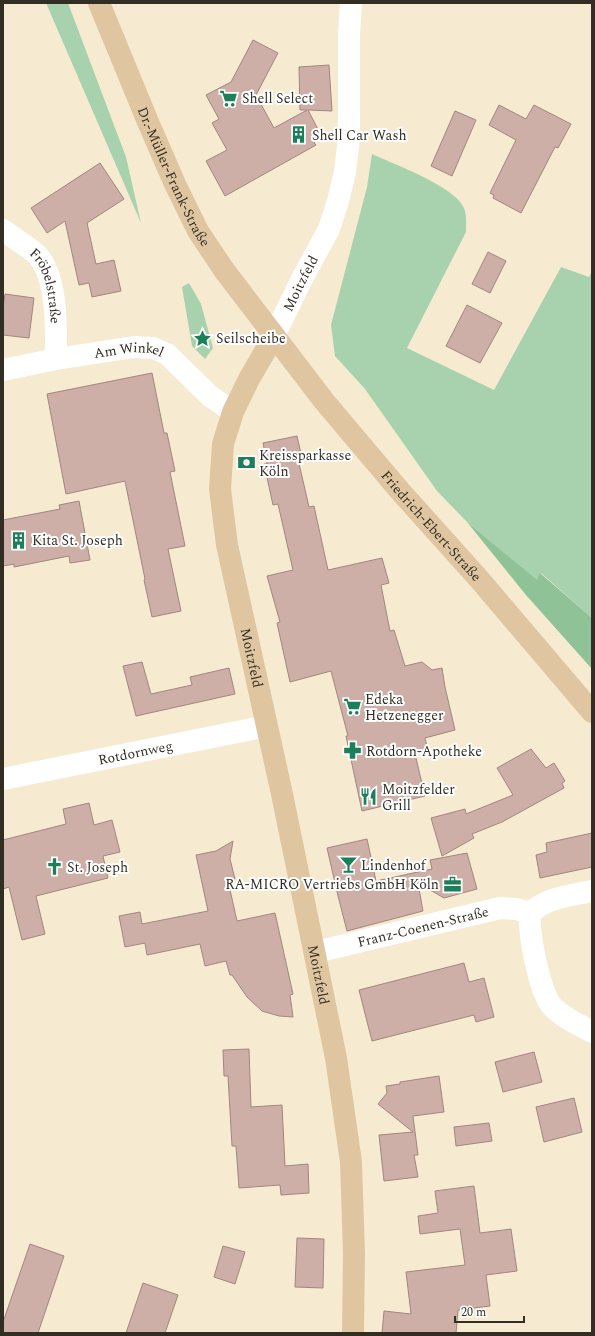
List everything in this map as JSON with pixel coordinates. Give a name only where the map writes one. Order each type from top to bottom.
[{"type":"main road","name":"Dr.-Müller-Frank-Straße","points":[[99,3],[148,122],[175,184],[198,231],[224,270],[274,336]]},
{"type":"main road","name":"Moitzfeld","points":[[274,336],[249,379],[233,412],[223,444],[220,489],[227,544],[316,952],[336,1058],[351,1162],[354,1254],[352,1333]]},
{"type":"main road","name":"Friedrich-Ebert-Straße","points":[[274,336],[332,410],[400,491],[479,579],[592,712]]},
{"type":"street","name":"Moitzfeld","points":[[274,336],[329,229],[343,179],[349,138],[349,34],[351,3]]},
{"type":"street","name":"Fröbelstraße","points":[[3,230],[38,256],[49,275],[55,309],[56,359]]},
{"type":"street","name":"Am Winkel","points":[[3,370],[56,359],[134,347],[153,348],[167,354],[210,396],[233,412]]},
{"type":"street","name":"Rotdornweg","points":[[3,778],[267,726]]},
{"type":"street","points":[[592,892],[548,900],[530,913],[529,922],[540,980],[551,1005],[565,1017],[592,1032]]},
{"type":"street","name":"Franz-Coenen-Straße","points":[[316,952],[500,908],[516,909],[530,913]]},
{"type":"green space","points":[[46,3],[68,3],[126,157],[141,223]]},
{"type":"green space","points":[[372,154],[422,176],[449,192],[458,200],[464,208],[466,214],[466,232],[407,348],[494,390],[561,267],[589,277],[592,271],[592,618],[541,573],[537,581],[467,522],[437,491],[365,389],[335,356],[331,325],[367,187]]},
{"type":"green space","points":[[189,283],[201,304],[213,348],[205,359],[192,346],[182,287]]},
{"type":"green space","points":[[467,522],[537,580],[540,573],[592,618],[592,669],[526,595]]},
{"type":"building","points":[[253,40],[278,53],[256,95],[274,128],[307,110],[300,110],[299,67],[329,65],[332,111],[308,110],[321,135],[314,143],[316,145],[225,196],[206,161],[227,150],[212,123],[219,119],[206,95],[231,82]]},
{"type":"building","points":[[499,105],[526,119],[534,105],[571,124],[558,148],[555,147],[521,213],[493,198],[494,195],[490,193],[516,140],[489,125]]},
{"type":"building","points":[[455,111],[476,120],[452,176],[431,166]]},
{"type":"building","points":[[100,163],[124,199],[87,223],[96,264],[114,260],[121,291],[92,297],[89,283],[79,285],[65,221],[47,233],[31,208]]},
{"type":"building","points":[[488,252],[506,261],[490,293],[472,284]]},
{"type":"building","points":[[5,294],[34,298],[29,338],[3,335],[3,308]]},
{"type":"building","points":[[467,305],[502,323],[480,363],[446,346]]},
{"type":"building","points":[[152,373],[164,433],[167,433],[175,471],[170,472],[185,546],[168,549],[181,611],[152,617],[125,481],[66,494],[47,394]]},
{"type":"building","points":[[297,436],[302,458],[298,459],[309,507],[314,506],[328,570],[382,558],[389,583],[381,585],[390,631],[394,630],[405,666],[422,662],[432,670],[442,668],[455,730],[425,738],[428,751],[415,754],[425,796],[362,811],[346,736],[348,736],[331,671],[290,682],[277,623],[280,622],[267,576],[293,570],[278,504],[273,505],[264,464],[267,464],[263,443]]},
{"type":"building","points":[[79,501],[90,560],[70,563],[69,556],[14,567],[14,564],[3,566],[3,520],[60,509],[59,505]]},
{"type":"building","points":[[142,662],[151,694],[192,685],[190,677],[229,668],[235,694],[136,716],[123,666]]},
{"type":"building","points":[[531,749],[546,768],[554,763],[565,781],[562,783],[564,788],[502,822],[472,834],[474,838],[442,856],[431,818],[465,809],[466,814],[513,795],[497,768]]},
{"type":"building","name":"St. Joseph","points":[[89,803],[94,825],[112,820],[120,852],[103,856],[108,878],[36,896],[45,934],[22,940],[9,887],[3,889],[3,840],[66,824],[63,809]]},
{"type":"building","points":[[592,833],[592,867],[540,878],[536,855],[547,852],[546,843]]},
{"type":"building","points":[[367,839],[376,881],[432,869],[430,860],[467,853],[477,889],[444,898],[418,883],[423,911],[347,931],[327,848]]},
{"type":"building","points":[[233,841],[230,859],[235,879],[228,881],[237,921],[275,913],[293,994],[290,995],[293,1017],[279,1016],[262,1011],[247,997],[232,975],[230,975],[226,961],[205,966],[200,944],[147,955],[145,943],[125,947],[119,916],[140,912],[142,924],[208,911],[196,855],[216,851]]},
{"type":"building","points":[[464,963],[469,982],[484,978],[494,1017],[476,1022],[474,1015],[372,1041],[359,990]]},
{"type":"building","points":[[249,1049],[251,1107],[282,1105],[285,1166],[308,1164],[309,1193],[281,1195],[280,1185],[239,1188],[236,1146],[232,1146],[228,1076],[224,1076],[223,1050]]},
{"type":"building","points":[[534,1052],[542,1082],[503,1092],[495,1062]]},
{"type":"building","points":[[439,1076],[444,1112],[413,1116],[418,1155],[414,1155],[418,1177],[384,1181],[379,1135],[413,1132],[378,1104],[387,1093],[386,1086],[400,1084],[400,1082]]},
{"type":"building","points":[[574,1098],[582,1132],[544,1142],[536,1107]]},
{"type":"building","points":[[489,1123],[492,1141],[456,1146],[454,1127]]},
{"type":"building","points":[[474,1186],[480,1233],[511,1229],[517,1271],[486,1275],[490,1306],[458,1310],[456,1333],[382,1333],[384,1311],[411,1314],[406,1272],[465,1265],[460,1229],[420,1234],[418,1216],[438,1213],[435,1191]]},
{"type":"building","points":[[297,1238],[324,1239],[323,1288],[295,1287]]},
{"type":"building","points":[[30,1244],[64,1256],[38,1333],[3,1333],[3,1322]]},
{"type":"building","points":[[223,1246],[245,1252],[235,1284],[214,1277]]},
{"type":"building","points":[[143,1283],[178,1295],[165,1333],[126,1333]]},
{"type":"place","name":"Shell Select","points":[[229,98]]},
{"type":"place","name":"Shell Car Wash","points":[[299,135]]},
{"type":"place","name":"Seilscheibe","points":[[203,338]]},
{"type":"place","name":"Kreissparkasse Köln","points":[[246,463]]},
{"type":"place","name":"Kita St. Joseph","points":[[19,540]]},
{"type":"place","name":"Edeka Hetzenegger","points":[[352,707]]},
{"type":"place","name":"Rotdorn-Apotheke","points":[[353,751]]},
{"type":"place","name":"Moitzfelder Grill","points":[[369,797]]},
{"type":"place","name":"Lindenhof","points":[[348,865]]},
{"type":"place","name":"St. Joseph","points":[[54,867]]},
{"type":"place","name":"RA-MICRO Vertriebs GmbH Köln","points":[[452,884]]}]
